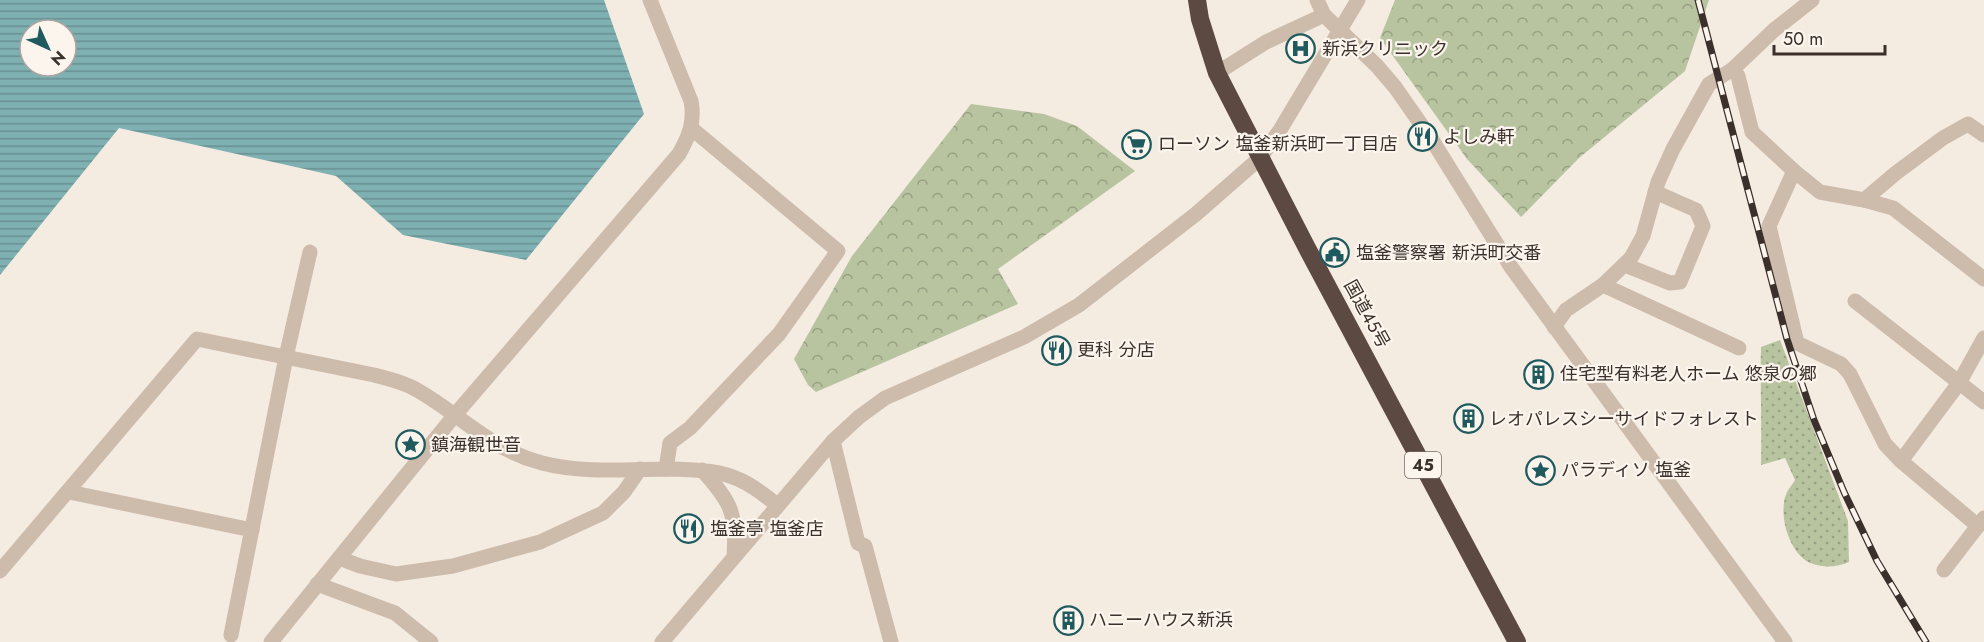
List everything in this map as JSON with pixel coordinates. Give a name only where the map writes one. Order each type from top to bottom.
[{"type":"highway","name":"国道45号","points":[[1197,0],[1200,19],[1217,73],[1516,642]]},
{"type":"street","points":[[271,642],[454,416],[679,154],[691,128],[692,101],[650,0]]},
{"type":"street","points":[[1317,0],[1324,15],[1377,66],[1395,87],[1432,140],[1511,267],[1785,642]]},
{"type":"street","points":[[662,642],[833,441],[859,417],[885,398],[1024,338],[1079,304],[1196,214],[1260,158],[1280,130],[1358,0]]},
{"type":"street","points":[[1554,327],[1566,310],[1604,285],[1631,258],[1643,236],[1655,192],[1673,149],[1709,84],[1733,69],[1774,30],[1812,0]]},
{"type":"street","points":[[1217,73],[1266,42],[1324,15]]},
{"type":"street","points":[[1733,69],[1738,76],[1752,132],[1794,171],[1820,192],[1893,208],[1984,279]]},
{"type":"street","points":[[1864,200],[1943,138],[1968,124],[1984,135]]},
{"type":"street","points":[[666,469],[670,443],[690,428],[779,334],[838,251],[691,128]]},
{"type":"street","points":[[1794,171],[1769,226],[1797,343],[1841,363],[1850,374],[1885,444],[1901,461],[1981,522],[1944,570]]},
{"type":"street","points":[[1625,265],[1670,283],[1680,282],[1703,226],[1696,210],[1655,192]]},
{"type":"street","points":[[231,634],[286,357],[310,252]]},
{"type":"street","points":[[1604,285],[1739,348]]},
{"type":"street","points":[[1855,301],[1984,402]]},
{"type":"street","points":[[1901,461],[1959,383],[1984,338]]},
{"type":"street","points":[[0,571],[197,339],[401,382],[417,390],[480,435],[514,455],[569,468],[702,470],[739,479],[760,491],[777,505]]},
{"type":"street","points":[[833,441],[858,543],[865,546],[891,642]]},
{"type":"street","points":[[339,558],[360,566],[396,574],[453,566],[540,542],[603,513],[624,492],[640,469]]},
{"type":"street","points":[[702,470],[722,491],[731,508],[736,530],[734,557]]},
{"type":"street","points":[[69,492],[252,530]]},
{"type":"street","points":[[317,584],[395,613],[431,642]]},
{"type":"green space","points":[[1395,0],[1709,0],[1685,71],[1579,158],[1521,217],[1467,159],[1380,38]]},
{"type":"green space","points":[[971,104],[1044,114],[1077,126],[1135,171],[998,269],[1018,304],[816,392],[808,385],[794,359],[852,256]]},
{"type":"green space","points":[[1780,340],[1848,521],[1849,562],[1840,565],[1813,564],[1797,552],[1787,533],[1783,511],[1787,492],[1795,480],[1785,458],[1761,465],[1761,347]]},
{"type":"water","points":[[0,0],[604,0],[644,114],[526,260],[403,235],[336,176],[119,128],[0,275]]},
{"type":"railway","points":[[1698,0],[1787,339],[1814,420],[1844,492],[1877,561],[1926,642]]},
{"type":"place","name":"新浜クリニック","points":[[1301,49]]},
{"type":"place","name":"よしみ軒","points":[[1422,137]]},
{"type":"place","name":"ローソン 塩釜新浜町一丁目店","points":[[1137,144]]},
{"type":"place","name":"塩釜警察署 新浜町交番","points":[[1335,253]]},
{"type":"place","name":"更科 分店","points":[[1056,350]]},
{"type":"place","name":"住宅型有料老人ホーム 悠泉の郷","points":[[1539,374]]},
{"type":"place","name":"レオパレスシーサイドフォレスト","points":[[1468,419]]},
{"type":"place","name":"鎮海観世音","points":[[410,445]]},
{"type":"place","name":"パラディソ 塩釜","points":[[1540,470]]},
{"type":"place","name":"塩釜亭 塩釜店","points":[[689,529]]},
{"type":"place","name":"ハニーハウス新浜","points":[[1068,620]]}]
